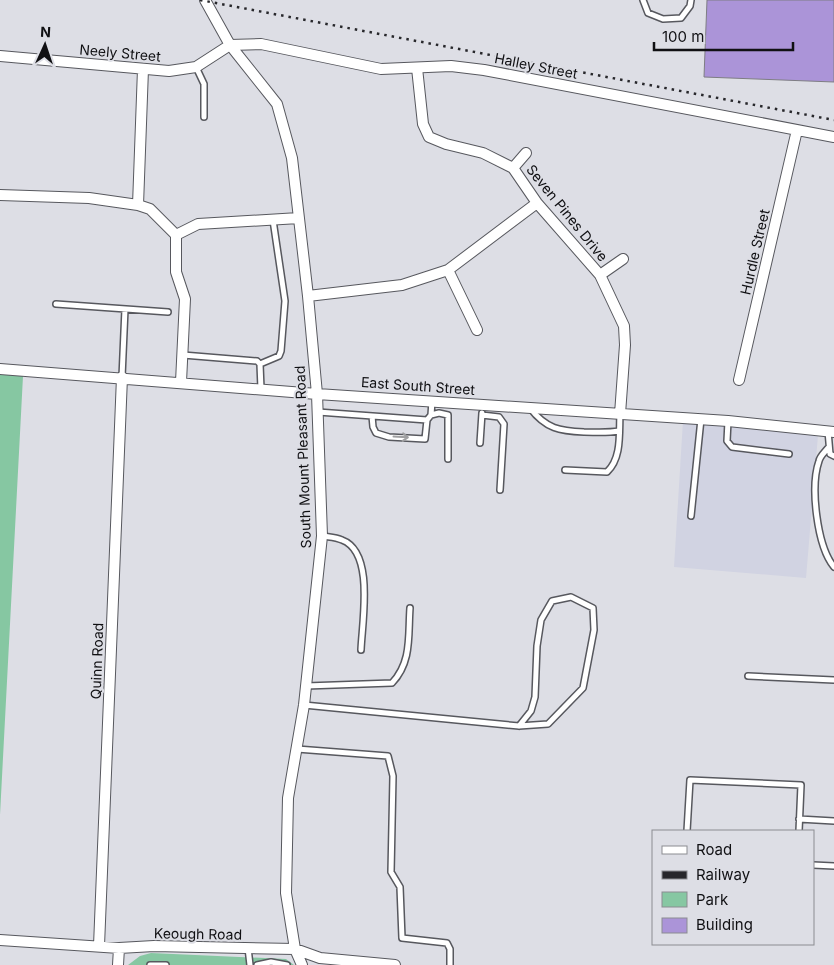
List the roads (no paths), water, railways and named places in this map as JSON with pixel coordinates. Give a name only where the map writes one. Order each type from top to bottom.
[{"type":"street","name":"South Mount Pleasant Road","points":[[205,0],[230,45],[277,104],[292,158],[308,296],[317,394],[322,536],[304,705],[288,798],[286,893],[295,949],[302,965]]},
{"type":"street","name":"Halley Street","points":[[230,45],[261,44],[381,69],[451,66],[484,70],[834,137]]},
{"type":"street","name":"Neely Street","points":[[0,56],[169,71],[196,67],[230,45]]},
{"type":"street","name":"Seven Pines Drive","points":[[416,68],[423,124],[429,137],[446,144],[483,152],[513,168],[538,203],[600,275],[624,326],[625,345],[620,414]]},
{"type":"street","points":[[138,205],[143,69]]},
{"type":"street","name":"Hurdle Street","points":[[739,380],[797,130]]},
{"type":"street","name":"Seven Pines Drive","points":[[513,168],[526,153]]},
{"type":"street","points":[[0,195],[89,198],[138,205],[150,209],[176,235],[176,272],[185,299],[182,382]]},
{"type":"street","points":[[308,296],[402,285],[448,270],[538,203]]},
{"type":"street","points":[[176,235],[198,224],[299,218]]},
{"type":"street","name":"Seven Pines Drive","points":[[600,275],[623,259]]},
{"type":"street","points":[[448,270],[477,330]]},
{"type":"street","name":"East South Street","points":[[0,368],[317,394],[728,421],[831,432]]},
{"type":"street","name":"Quinn Road","points":[[99,946],[122,378]]},
{"type":"street","name":"Keough Road","points":[[0,940],[120,948],[295,949],[320,958],[393,965]]},
{"type":"street","points":[[118,965],[120,948]]},
{"type":"lane","points":[[643,0],[648,14],[662,18],[681,18],[690,6],[690,0]]},
{"type":"lane","points":[[196,67],[204,84],[204,117]]},
{"type":"lane","points":[[260,364],[279,356],[281,351],[284,301],[273,220]]},
{"type":"lane","points":[[56,304],[168,312]]},
{"type":"lane","points":[[122,378],[125,309]]},
{"type":"lane","points":[[182,355],[257,361],[260,364]]},
{"type":"lane","points":[[260,364],[261,389]]},
{"type":"lane","points":[[372,416],[373,428],[376,434],[389,437],[424,439],[427,433],[432,401]]},
{"type":"lane","points":[[480,443],[482,404]]},
{"type":"lane","points":[[530,408],[547,426],[562,432],[605,433],[620,431]]},
{"type":"lane","points":[[318,412],[372,416],[429,417],[439,413],[448,415],[450,422],[448,459]]},
{"type":"lane","points":[[565,470],[607,472],[614,465],[620,431],[620,414]]},
{"type":"lane","points":[[482,415],[499,417],[504,424],[500,490]]},
{"type":"lane","points":[[691,516],[702,419]]},
{"type":"lane","points":[[728,421],[727,441],[732,447],[789,454]]},
{"type":"lane","points":[[831,432],[828,448],[819,459],[817,470],[816,516],[827,553],[834,567]]},
{"type":"lane","points":[[828,448],[830,454],[834,456]]},
{"type":"lane","points":[[322,536],[344,540],[356,552],[362,566],[364,581],[361,650]]},
{"type":"lane","points":[[304,705],[519,726],[548,724],[584,688],[594,630],[593,608],[570,597],[552,601],[541,620],[537,646],[535,697],[531,711],[519,726]]},
{"type":"lane","points":[[306,686],[392,684],[402,673],[408,655],[410,608]]},
{"type":"lane","points":[[748,676],[834,680]]},
{"type":"lane","points":[[297,749],[388,756],[393,776],[391,872],[400,886],[402,938],[447,943],[450,949],[450,965]]},
{"type":"lane","points":[[687,830],[690,780],[801,785],[799,830]]},
{"type":"lane","points":[[799,819],[834,821]]},
{"type":"lane","points":[[814,865],[834,866]]},
{"type":"lane","points":[[248,948],[250,965]]},
{"type":"lane","points":[[257,965],[271,962],[287,965]]},
{"type":"lane","points":[[150,965],[166,965]]},
{"type":"railway","points":[[200,0],[834,120]]}]
